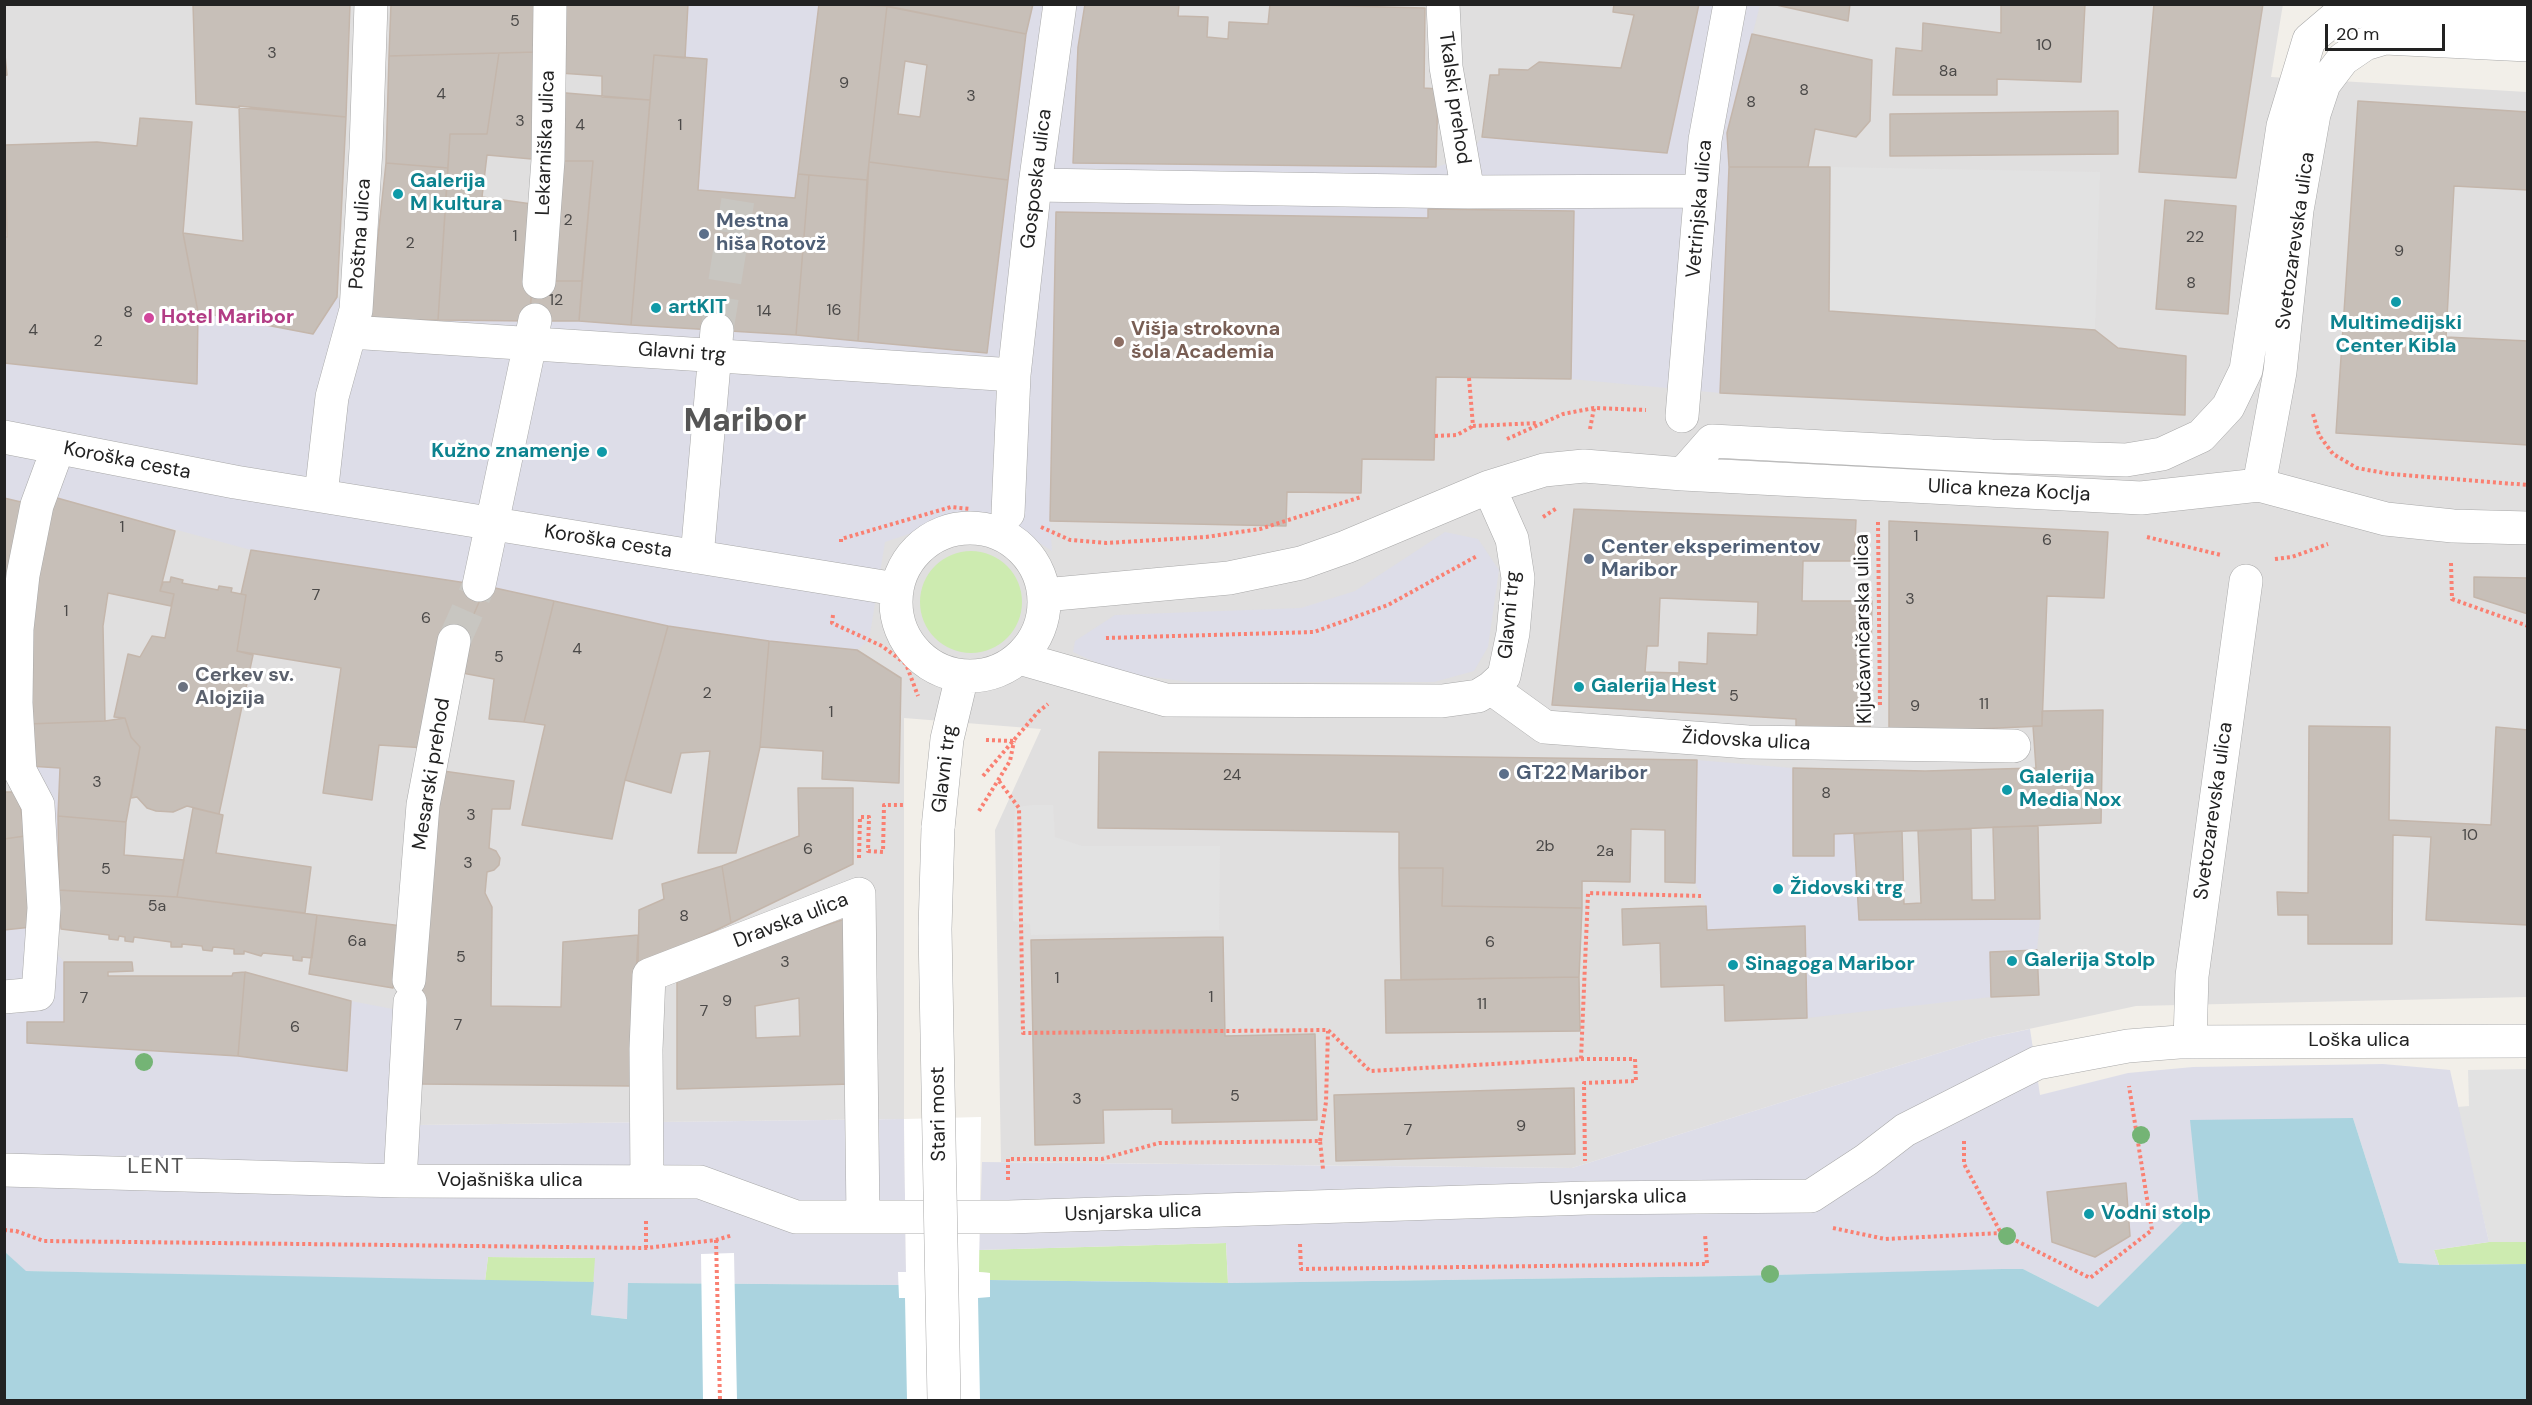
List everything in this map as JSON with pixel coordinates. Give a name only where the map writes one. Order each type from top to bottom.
[{"type":"street","name":"Poštna ulica","points":[[321,495],[332,397],[357,298],[366,149],[371,4]]},
{"type":"street","name":"Lekarniška ulica","points":[[539,282],[548,160],[550,4]]},
{"type":"street","name":"Gosposka ulica","points":[[1016,365],[1035,185],[1060,4]]},
{"type":"street","name":"Tkalski prehod","points":[[1443,4],[1446,67],[1468,192]]},
{"type":"street","name":"Vetrinjska ulica","points":[[1682,416],[1711,98],[1730,4]]},
{"type":"street","points":[[1683,474],[1712,441],[1992,456],[2126,460],[2162,454],[2200,436],[2228,407],[2246,370],[2283,126],[2310,40],[2336,11],[2406,9],[2528,16]]},
{"type":"street","points":[[2336,11],[2343,59],[2365,44],[2385,38],[2528,45]]},
{"type":"street","name":"Svetozarevska ulica","points":[[2259,485],[2280,372],[2296,210],[2314,114],[2324,84],[2343,59]]},
{"type":"street","points":[[1035,185],[1468,192],[1701,191]]},
{"type":"street","name":"Glavni trg","points":[[350,332],[533,332],[1016,365]]},
{"type":"street","points":[[479,585],[490,523],[533,332]]},
{"type":"street","points":[[697,557],[717,343]]},
{"type":"street","points":[[1008,513],[1016,365]]},
{"type":"street","name":"Koroška cesta","points":[[4,437],[235,482],[896,589]]},
{"type":"street","points":[[4,997],[38,994],[44,908],[38,805],[20,771],[16,702],[17,629],[23,575],[37,505],[58,448]]},
{"type":"street","name":"Ulica kneza Koclja","points":[[1489,486],[1544,470],[1584,466],[1683,474],[2141,498],[2259,485],[2386,519],[2453,526],[2528,528]]},
{"type":"street","name":"Glavni trg","points":[[1489,486],[1512,538],[1518,578],[1513,633],[1504,676],[1491,688]]},
{"type":"street","points":[[1044,595],[1229,578],[1301,563],[1346,547],[1489,486]]},
{"type":"street","points":[[973,528],[1007,537],[1021,548],[1033,562],[1044,595],[1044,612],[1031,645],[1019,658],[992,673],[962,676],[933,666],[910,646],[897,619],[896,589],[911,556],[923,544],[939,534],[973,528]]},
{"type":"street","name":"Svetozarevska ulica","points":[[2190,1041],[2192,976],[2237,569]]},
{"type":"street","name":"Mesarski prehod","points":[[400,1181],[423,805],[454,641]]},
{"type":"street","points":[[1019,658],[1166,700],[1442,701],[1478,696],[1491,688]]},
{"type":"street","name":"Glavni trg","points":[[938,828],[947,739],[962,676]]},
{"type":"street","name":"Židovska ulica","points":[[1491,688],[1545,727],[1748,742],[1881,746],[2014,746]]},
{"type":"street","name":"Stari most","points":[[938,828],[935,929],[944,1401]]},
{"type":"street","name":"Dravska ulica","points":[[647,1182],[646,1049],[649,975],[860,894],[863,1217]]},
{"type":"street","points":[[1811,1196],[1866,1160],[1905,1130],[2037,1063],[2128,1046],[2190,1041]]},
{"type":"street","name":"Loška ulica","points":[[2190,1041],[2528,1041]]},
{"type":"street","name":"Vojašniška ulica","points":[[4,1170],[400,1181],[700,1182],[796,1217],[1009,1217]]},
{"type":"street","name":"Usnjarska ulica","points":[[1009,1217],[1587,1198],[1811,1196]]},
{"type":"path","points":[[1469,378],[1473,426]]},
{"type":"path","points":[[2313,407],[2313,418],[2319,435],[2333,454],[2357,468],[2390,474],[2528,485]]},
{"type":"path","points":[[1435,436],[1457,435],[1473,426],[1542,422]]},
{"type":"path","points":[[1106,638],[1314,632],[1388,605],[1512,538],[1558,507],[1567,506]]},
{"type":"path","points":[[916,705],[918,696],[906,664],[882,645],[832,622],[842,538],[951,507],[1008,513],[1070,540],[1106,543]]},
{"type":"path","name":"Ključavničarska ulica","points":[[1878,511],[1881,746]]},
{"type":"path","points":[[2144,537],[2237,569]]},
{"type":"path","points":[[2270,560],[2292,557],[2326,544],[2337,545]]},
{"type":"path","points":[[2451,557],[2452,599],[2528,626]]},
{"type":"path","points":[[976,818],[1010,761],[1014,741]]},
{"type":"path","points":[[999,781],[1019,808],[1023,1033],[1328,1030],[1370,1071],[1581,1059],[1635,1059],[1636,1081],[1584,1083],[1587,1198]]},
{"type":"path","points":[[859,846],[860,817],[869,817],[868,851],[883,852],[885,805],[909,804]]},
{"type":"path","points":[[1581,1059],[1588,893],[1701,896]]},
{"type":"path","points":[[1328,1030],[1326,1102],[1301,1269],[1707,1264]]},
{"type":"path","points":[[1811,1196],[1830,1227],[1885,1239],[2001,1233],[2090,1278],[2152,1230],[2129,1086]]},
{"type":"path","points":[[1009,1217],[1008,1159],[1102,1159],[1159,1143],[1320,1141]]},
{"type":"path","points":[[1964,1164],[2001,1233]]},
{"type":"path","points":[[4,1230],[16,1231],[44,1241],[646,1248],[717,1240],[739,1233]]},
{"type":"path","points":[[717,1240],[720,1401]]},
{"type":"shaded area","points":[[2283,4],[2271,77],[2527,92],[2527,997],[2136,1006],[1987,1038],[1572,1168],[1001,1162],[995,830],[1041,729],[904,718],[904,1119],[419,1125],[351,1001],[347,1071],[27,1043],[27,1022],[64,1022],[64,963],[32,927],[5,930],[4,5]]},
{"type":"shaded area","points":[[688,5],[819,5],[795,198],[698,190],[707,59],[685,58]]},
{"type":"shaded area","points":[[1033,5],[1085,5],[1073,163],[1436,167],[1466,158],[1482,137],[1667,152],[1699,5],[1760,5],[1727,133],[1729,167],[1720,393],[1571,379],[1574,211],[1429,209],[1428,218],[1056,212],[1050,521],[1052,551],[1007,522],[953,519],[885,542],[869,640],[857,650],[769,641],[668,626],[486,586],[251,550],[51,496],[29,766],[60,768],[57,890],[61,929],[33,927],[64,962],[64,1022],[28,1022],[27,1043],[238,1056],[347,1071],[351,1001],[424,1015],[420,1125],[904,1119],[906,1273],[899,1273],[899,1285],[628,1283],[628,1319],[591,1315],[595,1258],[488,1257],[485,1281],[25,1271],[4,1251],[5,930],[25,836],[18,792],[21,502],[5,498],[5,363],[197,384],[198,312],[313,334],[337,297],[369,320],[579,321],[796,335],[987,353],[1026,34]]},
{"type":"shaded area","points":[[1830,167],[2100,172],[2095,330],[1829,311]]},
{"type":"shaded area","points":[[1445,532],[1478,539],[1499,570],[1488,647],[1474,671],[1434,682],[1191,682],[1119,673],[1073,652],[1075,641],[1115,615],[1301,608],[1355,591]]},
{"type":"shaded area","name":"Židovski trg","points":[[1697,760],[1793,768],[1793,856],[1834,856],[1834,834],[1854,834],[1859,920],[2040,919],[2037,950],[1990,952],[1991,997],[1807,1018],[1805,927],[1707,930],[1706,906],[1695,883]]},
{"type":"shaded area","points":[[1053,805],[1055,837],[1082,846],[1220,846],[1219,930],[1031,935],[1030,924],[1013,921],[1013,842],[1015,807]]},
{"type":"shaded area","points":[[2030,1029],[2040,1095],[2128,1073],[2193,1067],[2383,1064],[2450,1070],[2489,1242],[2434,1250],[2439,1265],[2399,1263],[2353,1118],[2199,1206],[2098,1307],[2023,1269],[1734,1276],[1228,1283],[1226,1243],[979,1250],[982,1162],[1572,1168],[1987,1038]]},
{"type":"shaded area","points":[[2527,1069],[2527,1242],[2489,1242],[2457,1107],[2469,1106],[2468,1070]]},
{"type":"green space","points":[[971,551],[990,555],[1007,566],[1018,583],[1022,602],[1018,621],[1007,638],[990,649],[971,653],[952,649],[935,638],[924,621],[920,602],[924,583],[935,566],[952,555]]},
{"type":"green space","points":[[2489,1242],[2527,1242],[2527,1264],[2439,1265],[2434,1250]]},
{"type":"green space","points":[[1226,1243],[1228,1283],[990,1280],[990,1273],[979,1272],[979,1250]]},
{"type":"green space","points":[[488,1257],[596,1258],[594,1282],[485,1281]]},
{"type":"water","points":[[2353,1118],[2399,1263],[2527,1264],[2527,1400],[5,1400],[4,1251],[26,1271],[594,1282],[591,1315],[627,1319],[628,1283],[899,1285],[990,1280],[1228,1283],[1734,1276],[2002,1269],[2023,1269],[2098,1307],[2199,1206],[2190,1120]]},
{"type":"pier","points":[[981,1117],[979,1272],[990,1273],[990,1297],[978,1298],[980,1400],[907,1400],[905,1298],[899,1298],[898,1272],[906,1272],[904,1119]]},
{"type":"pier","points":[[734,1253],[737,1400],[703,1400],[701,1254]]},
{"type":"building","points":[[193,4],[350,4],[346,117],[196,104]]},
{"type":"building","points":[[391,4],[537,4],[537,52],[389,56]]},
{"type":"building","points":[[561,4],[688,4],[685,58],[654,55],[650,100],[602,97],[602,76],[560,73]]},
{"type":"building","points":[[819,4],[887,6],[867,180],[798,174]]},
{"type":"building","points":[[874,4],[1033,4],[1026,34]]},
{"type":"building","points":[[1085,4],[1179,4],[1178,16],[1208,17],[1207,37],[1228,39],[1229,22],[1268,24],[1270,4],[1425,8],[1424,88],[1438,89],[1436,167],[1073,163],[1078,47]]},
{"type":"building","points":[[1614,4],[1699,4],[1667,153],[1482,137],[1490,75],[1499,75],[1499,69],[1528,70],[1539,62],[1621,68],[1634,15],[1613,12]]},
{"type":"building","points":[[1772,4],[1850,4],[1848,21]]},
{"type":"building","points":[[2001,4],[2085,4],[2081,82],[1997,79],[1997,95],[1893,95],[1896,48],[1922,51],[1923,23],[2001,33]]},
{"type":"building","points":[[2154,4],[2263,4],[2236,178],[2139,172]]},
{"type":"building","points":[[887,6],[1026,34],[1008,180],[869,162]],"holes":[[[905,61],[927,65],[920,117],[898,114]]]},
{"type":"building","points":[[1752,34],[1872,60],[1870,121],[1856,137],[1815,129],[1808,167],[1729,167],[1727,133]]},
{"type":"building","points":[[4,45],[7,75],[4,76]]},
{"type":"building","points":[[537,52],[543,160],[487,155],[482,197],[539,205],[529,321],[438,320],[450,134],[487,134],[499,53]]},
{"type":"building","points":[[499,53],[487,134],[450,134],[448,168],[386,163],[389,56]]},
{"type":"building","points":[[654,55],[707,59],[698,190],[795,198],[798,174],[809,175],[796,335],[631,325]]},
{"type":"building","points":[[554,92],[650,100],[631,325],[579,321],[593,161],[553,161]]},
{"type":"building","points":[[2358,101],[2528,112],[2528,190],[2454,186],[2446,337],[2528,341],[2528,445],[2336,433]]},
{"type":"building","points":[[239,106],[346,117],[337,297],[313,334],[198,312],[183,233],[243,241]]},
{"type":"building","points":[[2118,111],[2118,154],[1890,156],[1890,114]]},
{"type":"building","points":[[140,118],[192,122],[183,233],[198,312],[197,384],[4,363],[4,237],[7,237],[5,145],[97,142],[137,146]]},
{"type":"building","points":[[553,161],[593,161],[582,281],[544,281]]},
{"type":"building","points":[[869,162],[1008,180],[987,353],[858,341]]},
{"type":"building","points":[[386,163],[448,168],[438,320],[369,320]]},
{"type":"building","points":[[1729,167],[1830,167],[1829,311],[2095,330],[2118,348],[2186,356],[2185,415],[1720,393]]},
{"type":"building","points":[[809,175],[867,180],[858,341],[796,335]]},
{"type":"building","points":[[2165,200],[2236,206],[2228,314],[2156,309]]},
{"type":"building","points":[[1428,209],[1574,211],[1571,379],[1436,377],[1434,460],[1362,459],[1361,493],[1287,492],[1286,526],[1050,521],[1056,212],[1428,218]]},
{"type":"building","points":[[533,281],[582,281],[579,321],[529,321]]},
{"type":"building","points":[[50,496],[175,531],[160,591],[174,594],[171,606],[108,593],[103,626],[105,721],[28,724],[26,617]]},
{"type":"building","points":[[4,498],[21,502],[4,679]]},
{"type":"building","points":[[1574,509],[1856,520],[1854,561],[1803,561],[1802,601],[1872,601],[1870,734],[1796,733],[1796,719],[1552,705]],"holes":[[[1660,598],[1758,602],[1757,635],[1708,633],[1707,664],[1679,662],[1679,673],[1645,672],[1647,646],[1658,646]]]},
{"type":"building","points":[[1889,521],[2108,532],[2104,598],[2047,596],[2042,726],[1889,733]]},
{"type":"building","points":[[251,550],[486,586],[461,644],[426,748],[379,745],[372,800],[323,793],[341,668],[237,651],[246,595],[241,594]]},
{"type":"building","name":"Cerkev sv. Alojzija","points":[[171,577],[183,580],[182,583],[218,590],[219,586],[232,588],[231,592],[246,595],[237,651],[253,655],[219,814],[187,806],[173,812],[156,811],[147,808],[137,797],[131,798],[140,747],[131,737],[125,718],[114,717],[128,654],[140,657],[152,636],[165,638],[174,594],[160,591],[163,582],[170,582]]},
{"type":"building","points":[[2474,577],[2528,578],[2528,614],[2474,597]]},
{"type":"building","points":[[486,586],[554,601],[524,722],[489,719],[494,679],[457,672],[461,644]]},
{"type":"building","points":[[554,601],[668,626],[625,780],[612,839],[522,825],[545,725],[524,722]]},
{"type":"building","points":[[668,626],[769,641],[760,747],[736,853],[698,853],[710,751],[681,753],[671,793],[625,780]]},
{"type":"building","points":[[769,641],[857,650],[901,678],[899,783],[822,779],[823,751],[760,747]]},
{"type":"building","points":[[2103,710],[2101,823],[1834,834],[1834,856],[1793,856],[1793,768],[1925,771],[2036,768],[2033,726],[2042,726],[2042,711]]},
{"type":"building","points":[[125,718],[131,737],[140,747],[126,822],[58,816],[60,768],[29,766],[28,724]]},
{"type":"building","points":[[2309,726],[2390,727],[2389,820],[2491,825],[2496,727],[2528,730],[2528,925],[2426,920],[2431,837],[2393,835],[2392,944],[2308,944],[2308,915],[2278,915],[2277,892],[2308,893]]},
{"type":"building","points":[[1099,752],[1697,760],[1695,883],[1665,882],[1665,830],[1631,829],[1630,882],[1582,881],[1582,908],[1442,906],[1443,868],[1399,868],[1399,832],[1098,828]]},
{"type":"building","points":[[436,770],[514,781],[510,809],[492,809],[489,848],[496,851],[500,858],[499,865],[487,872],[485,893],[492,907],[491,1006],[561,1007],[563,942],[638,935],[631,1086],[422,1084],[422,981]]},
{"type":"building","points":[[798,788],[853,788],[853,864],[731,923],[722,866],[799,836]]},
{"type":"building","points":[[4,792],[18,792],[25,836],[4,839]]},
{"type":"building","points":[[193,808],[223,815],[216,853],[311,867],[305,913],[177,897]]},
{"type":"building","points":[[58,816],[126,822],[124,855],[184,860],[177,897],[59,890]]},
{"type":"building","points":[[2038,826],[2040,919],[1859,920],[1854,834],[1902,831],[1904,904],[1921,903],[1918,831],[1971,829],[1972,900],[1995,900],[1993,827]]},
{"type":"building","points":[[25,836],[32,927],[4,930],[4,839]]},
{"type":"building","points":[[722,866],[731,923],[638,967],[639,910],[664,899],[662,884]]},
{"type":"building","points":[[1399,868],[1443,868],[1442,906],[1582,908],[1579,977],[1401,980]]},
{"type":"building","points":[[57,890],[177,897],[317,915],[312,958],[302,957],[302,961],[293,960],[293,956],[263,953],[261,956],[244,951],[244,954],[234,954],[234,949],[213,947],[212,951],[203,950],[202,946],[182,944],[182,947],[171,947],[171,942],[134,937],[133,942],[125,941],[125,937],[119,936],[118,940],[109,939],[109,935],[61,929]]},
{"type":"building","name":"Sinagoga Maribor","points":[[1706,906],[1707,930],[1805,926],[1807,1018],[1725,1021],[1724,985],[1661,987],[1660,943],[1623,945],[1622,909]]},
{"type":"building","points":[[317,915],[402,926],[393,988],[309,974]]},
{"type":"building","points":[[848,918],[851,1084],[677,1089],[677,974]],"holes":[[[799,998],[800,1036],[756,1038],[755,1006]]]},
{"type":"building","points":[[1223,937],[1225,1036],[1315,1034],[1317,1120],[1172,1123],[1172,1109],[1103,1110],[1104,1143],[1035,1145],[1031,940]]},
{"type":"building","points":[[2037,950],[2039,995],[1991,997],[1990,952]]},
{"type":"building","points":[[64,962],[132,962],[133,971],[108,972],[108,976],[232,976],[233,973],[245,972],[238,1056],[27,1043],[27,1022],[64,1022]]},
{"type":"building","points":[[245,972],[351,1001],[347,1071],[238,1056]]},
{"type":"building","points":[[1579,977],[1580,1031],[1386,1033],[1385,980]]},
{"type":"building","points":[[1574,1088],[1575,1154],[1336,1161],[1334,1095]]},
{"type":"building","name":"Vodni stolp","points":[[2126,1183],[2130,1236],[2095,1257],[2052,1242],[2047,1192]]},
{"type":"tunnel","points":[[717,330],[739,193]]},
{"type":"tunnel","points":[[454,641],[479,585]]},
{"type":"place","name":"Galerija M kultura","points":[[398,194]]},
{"type":"place","name":"Mestna hiša Rotovž","points":[[704,234]]},
{"type":"place","name":"Multimedijski Center Kibla","points":[[2396,302]]},
{"type":"place","name":"artKIT","points":[[656,308]]},
{"type":"place","name":"Hotel Maribor","points":[[149,318]]},
{"type":"place","name":"Višja strokovna šola Academia","points":[[1119,342]]},
{"type":"place","name":"Kužno znamenje","points":[[602,452]]},
{"type":"place","name":"Center eksperimentov Maribor","points":[[1589,559]]},
{"type":"place","name":"Cerkev sv. Alojzija","points":[[183,687]]},
{"type":"place","name":"Galerija Hest","points":[[1579,687]]},
{"type":"place","name":"GT22 Maribor","points":[[1504,774]]},
{"type":"place","name":"Galerija Media Nox","points":[[2007,790]]},
{"type":"place","name":"Židovski trg","points":[[1778,889]]},
{"type":"place","name":"Galerija Stolp","points":[[2012,961]]},
{"type":"place","name":"Sinagoga Maribor","points":[[1733,965]]},
{"type":"place","name":"Vodni stolp","points":[[2089,1214]]},
{"type":"district","name":"Maribor","points":[[745,423]]},
{"type":"district","name":"LENT","points":[[156,1167]]}]
